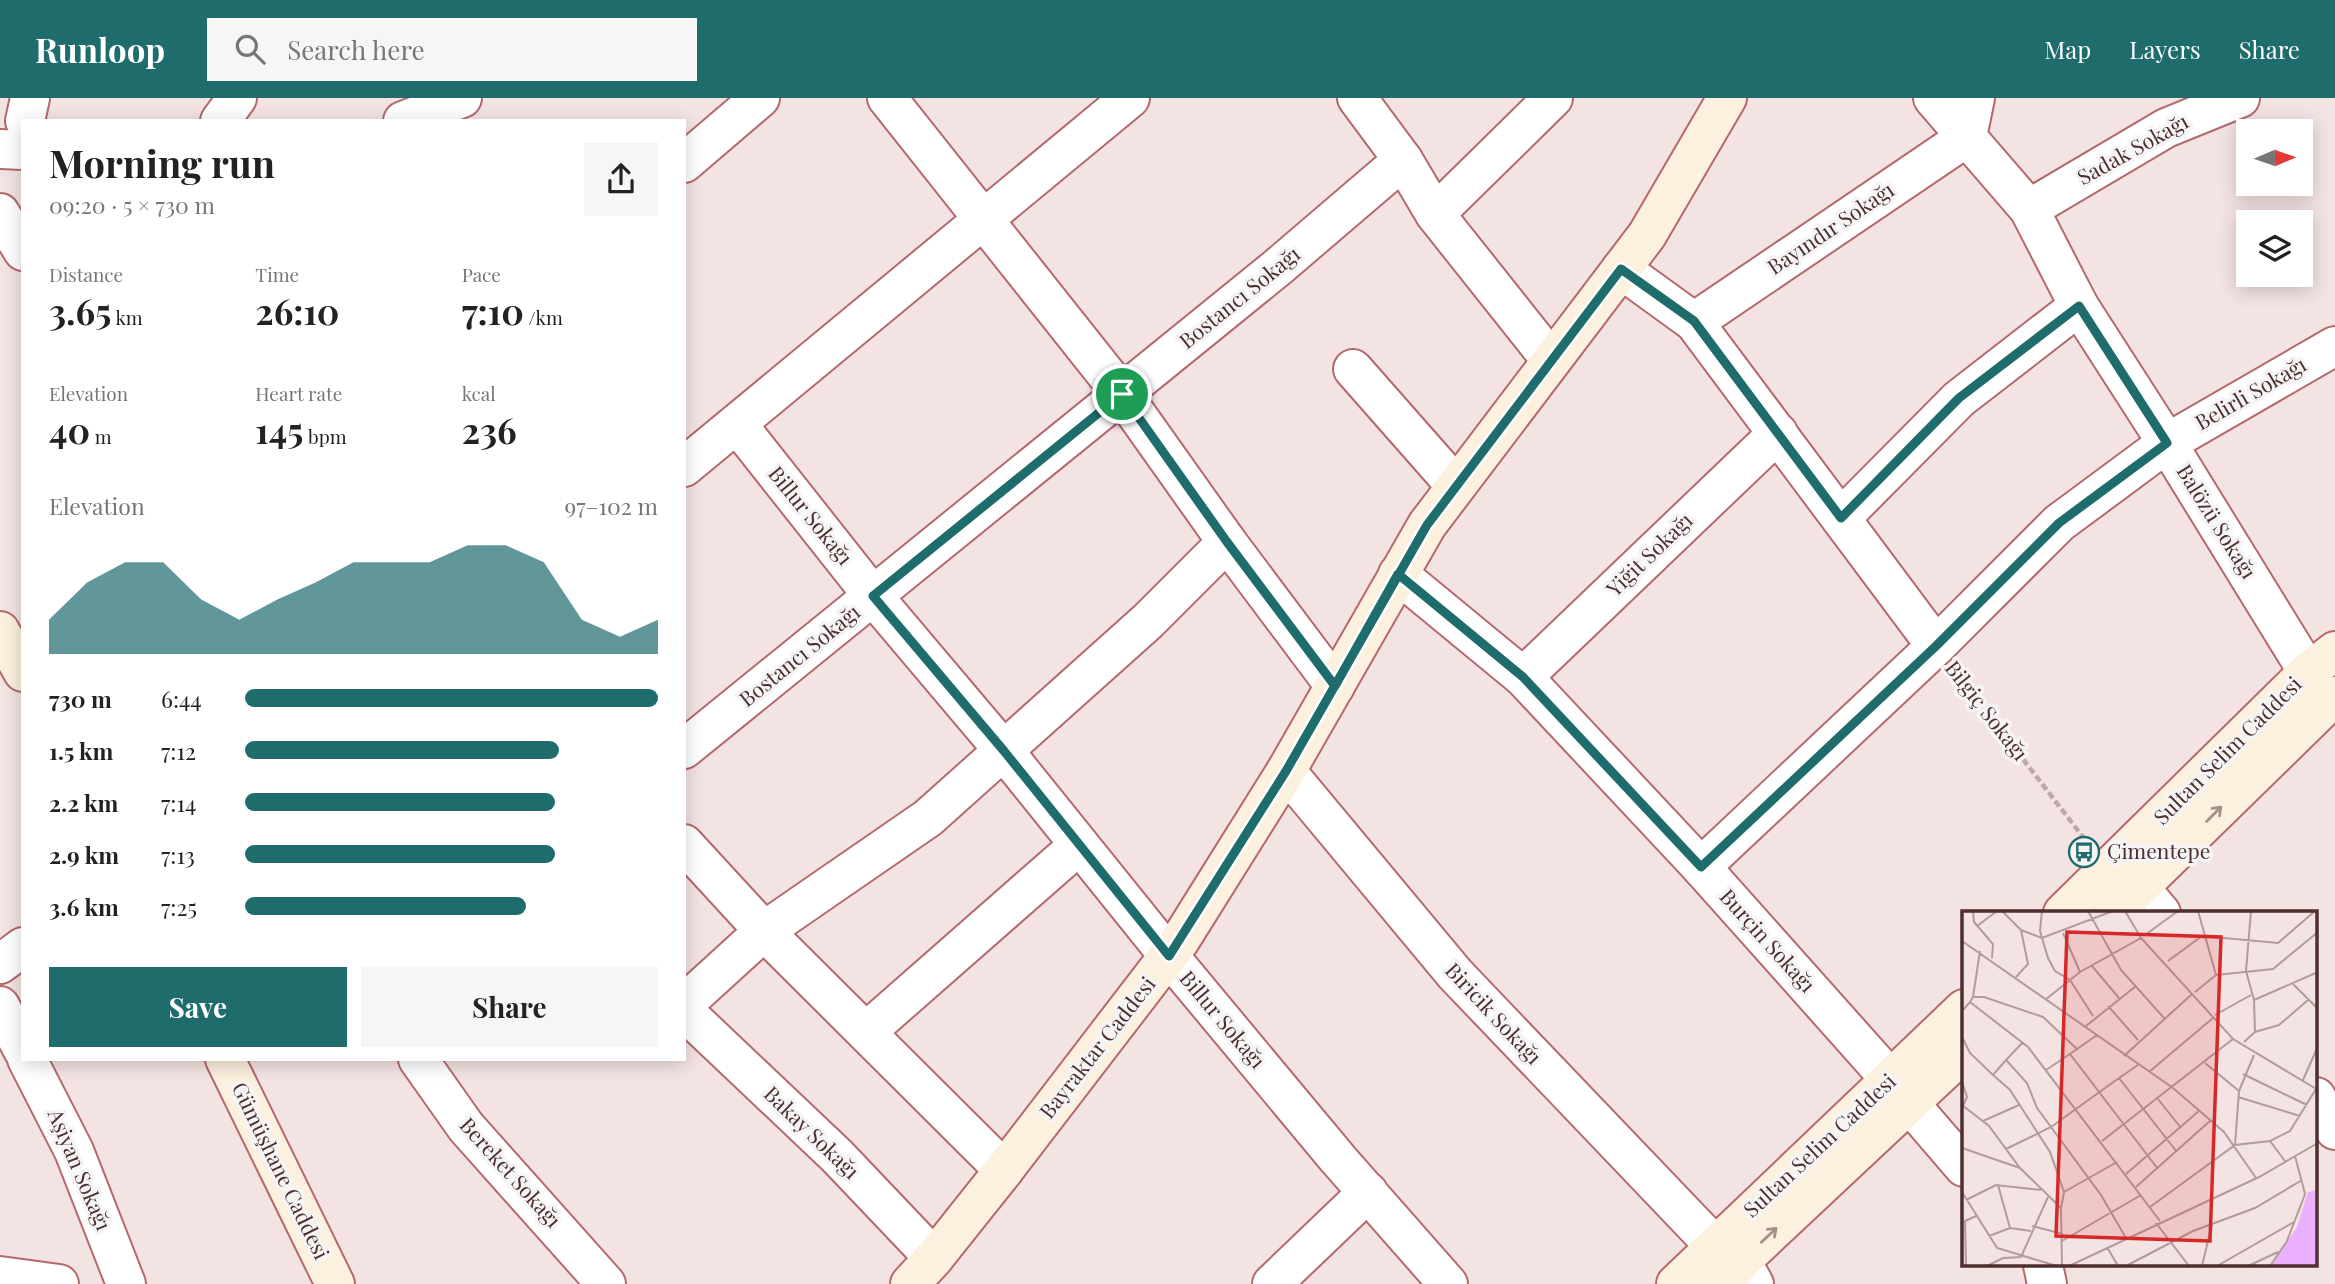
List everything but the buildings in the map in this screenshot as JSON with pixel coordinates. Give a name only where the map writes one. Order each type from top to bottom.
[{"type":"street","points":[[24,119],[30,98]]},
{"type":"street","points":[[221,119],[237,98]]},
{"type":"street","points":[[408,119],[462,98]]},
{"type":"street","points":[[686,161],[760,98]]},
{"type":"street","points":[[887,98],[1122,394],[1227,542],[1335,686]]},
{"type":"street","points":[[686,465],[1130,98]]},
{"type":"street","points":[[1357,98],[1403,160],[1435,214],[1551,360]]},
{"type":"street","points":[[1435,214],[1553,98]]},
{"type":"street","name":"Balözü Sokağı","points":[[1933,98],[2029,209],[2079,306],[2329,685]]},
{"type":"street","points":[[1967,137],[1975,98]]},
{"type":"street","name":"Sadak Sokağı","points":[[2029,209],[2166,128],[2240,98]]},
{"type":"street","name":"Bayraktar Caddesi","points":[[922,1271],[1004,1170],[1169,956],[1286,771],[1427,525],[1647,235],[1724,99]]},
{"type":"street","name":"Bayındır Sokağı","points":[[1694,321],[1967,137]]},
{"type":"street","name":"Bostancı Sokağı","points":[[686,747],[1278,267],[1403,160]]},
{"type":"street","points":[[0,213],[21,248]]},
{"type":"street","name":"Bilgiç Sokağı","points":[[1621,269],[1694,321],[1936,646]]},
{"type":"street","points":[[1841,518],[1959,398],[2079,306]]},
{"type":"street","name":"Belirli Sokağı","points":[[1701,867],[1936,646],[2059,523],[2167,443],[2335,346]]},
{"type":"street","points":[[1353,369],[1456,486]]},
{"type":"street","name":"Billur Sokağı","points":[[737,424],[873,596],[1004,751],[1169,956],[1338,1159],[1448,1284]]},
{"type":"street","name":"Yiğit Sokağı","points":[[1523,677],[1778,433]]},
{"type":"street","points":[[686,1002],[765,931],[929,818],[1148,621],[1227,542]]},
{"type":"street","name":"Burçin Sokağı","points":[[1398,574],[1523,677],[1701,867],[1962,1165]]},
{"type":"street","points":[[8,629],[21,666]]},
{"type":"street","name":"Sultan Selim Caddesi","points":[[2071,911],[2130,896],[2329,685]]},
{"type":"street","name":"Biricik Sokağı","points":[[1286,771],[1455,974],[1732,1269]]},
{"type":"street","points":[[866,1032],[1079,845]]},
{"type":"street","points":[[686,846],[765,931],[1004,1170]]},
{"type":"street","points":[[0,964],[21,948]]},
{"type":"street","points":[[0,1006],[21,1046]]},
{"type":"street","name":"Sultan Selim Caddesi","points":[[1676,1284],[1732,1269],[1900,1092],[1962,1012]]},
{"type":"street","name":"Bakay Sokağı","points":[[686,1013],[837,1156],[922,1271]]},
{"type":"street","name":"Sultan Selim Caddesi","points":[[1900,1092],[1962,1053]]},
{"type":"street","name":"Aşiyan Sokağı","points":[[28,1061],[75,1151],[126,1284]]},
{"type":"street","name":"Gümüşhane Caddesi","points":[[226,1061],[335,1284]]},
{"type":"street","name":"Bereket Sokağı","points":[[419,1061],[466,1127],[606,1284]]},
{"type":"street","points":[[2318,1100],[2335,1130]]},
{"type":"street","points":[[2318,1147],[2335,1142]]},
{"type":"street","points":[[1272,1284],[1368,1192]]},
{"type":"street","points":[[2043,1266],[2047,1284]]},
{"type":"street","points":[[0,1276],[59,1284]]},
{"type":"path","name":"Bilgiç Sokağı","points":[[1936,646],[2130,896]]},
{"type":"place","name":"Çimentepe","points":[[2084,852]]},
{"type":"route","points":[[1122,394],[873,596],[1004,751],[1169,956],[1286,771],[1335,686],[1366,630],[1398,574],[1427,525],[1621,269],[1694,321],[1841,518],[1959,398],[2079,306],[2167,443],[2059,523],[1936,646],[1701,867],[1523,677],[1398,574],[1335,686],[1227,542],[1122,394]]}]
